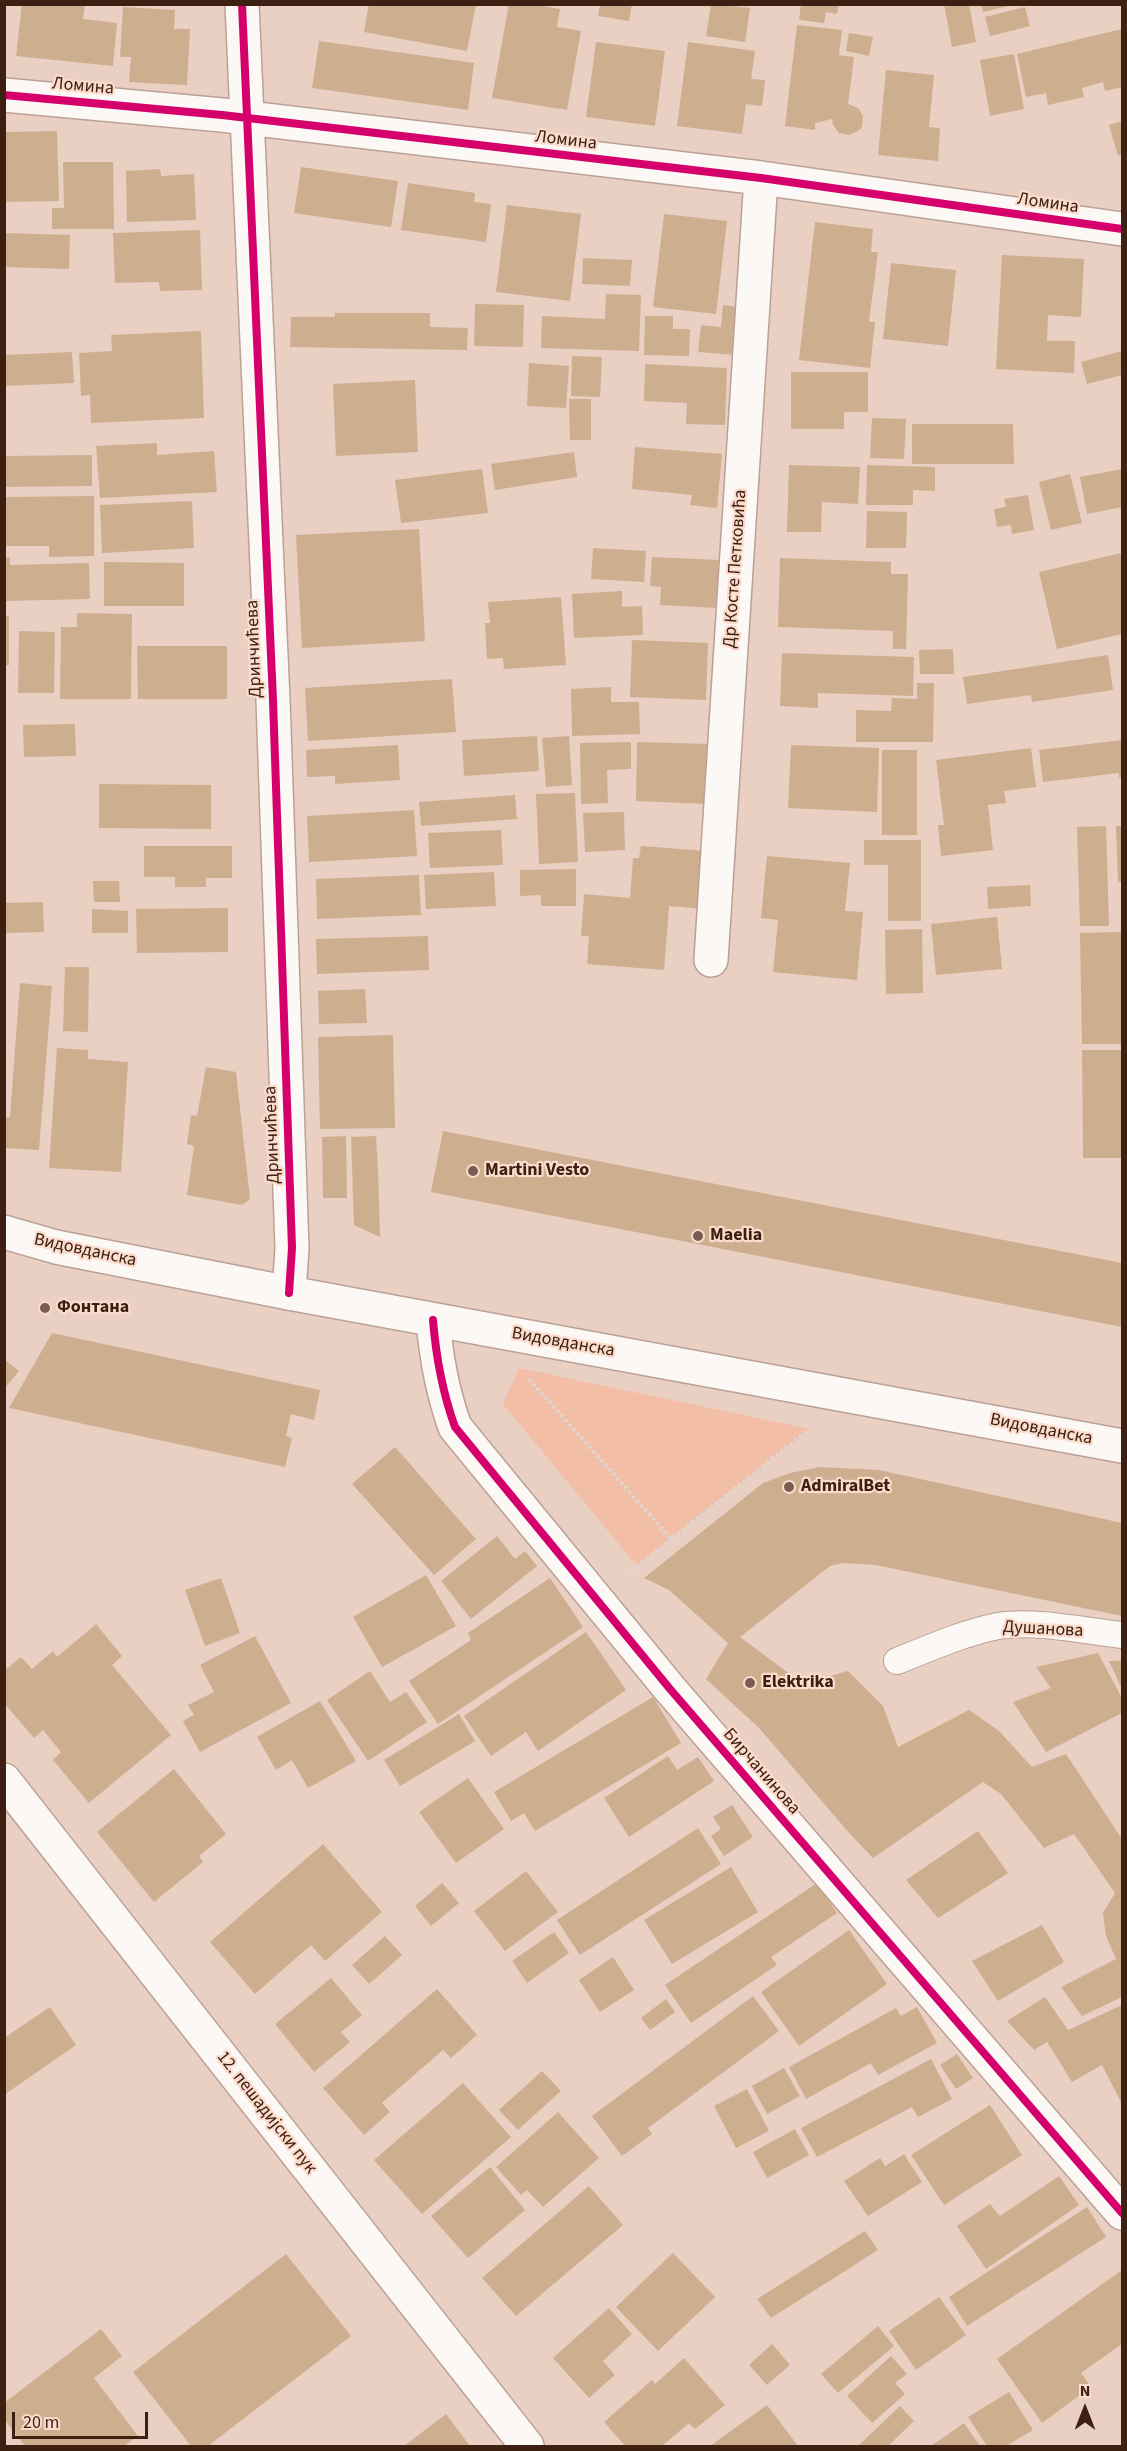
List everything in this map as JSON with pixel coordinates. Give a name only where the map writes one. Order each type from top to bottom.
[{"type":"street","name":"Дринчићева","points":[[242,4],[272,688],[292,1248],[289,1293]]},
{"type":"street","name":"Ломина","points":[[4,95],[248,118],[761,178],[1122,229]]},
{"type":"street","name":"Др Косте Петковића","points":[[711,960],[761,178]]},
{"type":"street","name":"Видовданска","points":[[4,1232],[56,1247],[289,1293],[1122,1446]]},
{"type":"street","name":"Бирчанинова","points":[[433,1320],[440,1377],[455,1427],[670,1689],[1122,2213]]},
{"type":"street","name":"12. пешадијски пук","points":[[4,1780],[527,2446]]},
{"type":"lane","name":"Душанова","points":[[897,1661],[969,1634],[1000,1626],[1039,1626],[1122,1635]]},
{"type":"path","points":[[526,1376],[671,1539]]},
{"type":"path","points":[[596,1599],[810,1429]]},
{"type":"shaded area","points":[[519,1368],[810,1429],[637,1566],[503,1404]]},
{"type":"building","points":[[22,4],[85,4],[83,19],[117,23],[113,66],[16,56]]},
{"type":"building","points":[[369,4],[476,4],[467,51],[364,32]]},
{"type":"building","points":[[509,4],[532,4],[560,9],[557,27],[581,31],[567,110],[492,98]]},
{"type":"building","points":[[600,4],[632,4],[629,21],[598,16]]},
{"type":"building","points":[[711,4],[750,8],[745,42],[706,36]]},
{"type":"building","points":[[801,4],[839,4],[837,14],[826,12],[824,23],[799,20]]},
{"type":"building","points":[[944,4],[969,4],[976,42],[952,47]]},
{"type":"building","points":[[981,4],[1013,4],[1013,5],[983,12]]},
{"type":"building","points":[[123,7],[175,10],[174,29],[190,29],[187,85],[129,82],[131,57],[120,57]]},
{"type":"building","points":[[1025,7],[1030,26],[990,36],[985,17]]},
{"type":"building","points":[[797,25],[842,30],[839,55],[854,57],[848,104],[858,108],[863,116],[862,127],[858,131],[849,135],[839,133],[832,119],[815,123],[815,130],[785,126]]},
{"type":"building","points":[[1122,29],[1122,87],[1105,91],[1103,82],[1082,88],[1084,97],[1048,105],[1046,93],[1026,97],[1017,54]]},
{"type":"building","points":[[849,33],[873,37],[869,56],[846,51]]},
{"type":"building","points":[[319,41],[474,63],[468,110],[312,88]]},
{"type":"building","points":[[596,42],[665,51],[655,126],[586,117]]},
{"type":"building","points":[[688,42],[755,51],[751,79],[765,80],[762,106],[746,104],[742,134],[677,126]]},
{"type":"building","points":[[1014,54],[1024,109],[990,116],[980,60]]},
{"type":"building","points":[[886,70],[934,75],[929,127],[940,128],[938,161],[878,155]]},
{"type":"building","points":[[1122,121],[1122,154],[1118,156],[1109,125]]},
{"type":"building","points":[[57,131],[59,201],[4,202],[4,132]]},
{"type":"building","points":[[63,162],[113,162],[114,229],[52,229],[52,208],[64,208]]},
{"type":"building","points":[[301,167],[398,181],[391,227],[294,213]]},
{"type":"building","points":[[160,169],[161,176],[194,174],[196,220],[127,222],[126,171]]},
{"type":"building","points":[[408,183],[475,193],[474,202],[491,204],[486,242],[401,230]]},
{"type":"building","points":[[507,205],[581,214],[570,301],[496,292]]},
{"type":"building","points":[[664,214],[727,221],[716,314],[653,307]]},
{"type":"building","points":[[815,222],[873,229],[871,252],[878,252],[869,322],[875,322],[870,368],[799,360]]},
{"type":"building","points":[[200,230],[202,290],[160,291],[159,282],[115,283],[113,233]]},
{"type":"building","points":[[4,233],[70,235],[69,269],[4,267]]},
{"type":"building","points":[[1002,255],[1084,259],[1081,317],[1048,315],[1047,341],[1075,341],[1074,373],[996,369]]},
{"type":"building","points":[[583,258],[632,260],[630,286],[582,284]]},
{"type":"building","points":[[891,263],[956,270],[948,346],[883,339]]},
{"type":"building","points":[[606,294],[641,295],[639,351],[541,348],[542,316],[605,319]]},
{"type":"building","points":[[475,304],[524,305],[523,347],[474,346]]},
{"type":"building","points":[[723,305],[740,307],[736,355],[698,352],[701,325],[721,327]]},
{"type":"building","points":[[335,313],[430,313],[430,327],[468,328],[467,350],[290,347],[291,317],[335,317]]},
{"type":"building","points":[[645,316],[673,316],[673,329],[690,329],[689,356],[644,355]]},
{"type":"building","points":[[201,331],[204,418],[91,423],[90,395],[81,396],[79,353],[112,351],[111,335]]},
{"type":"building","points":[[1122,351],[1122,375],[1087,384],[1081,362]]},
{"type":"building","points":[[72,352],[74,383],[4,386],[4,355]]},
{"type":"building","points":[[572,356],[602,357],[600,397],[571,396]]},
{"type":"building","points":[[529,363],[569,366],[566,408],[527,406]]},
{"type":"building","points":[[645,364],[727,368],[725,425],[686,424],[687,403],[644,401]]},
{"type":"building","points":[[791,372],[868,372],[868,412],[844,412],[844,429],[791,429]]},
{"type":"building","points":[[415,380],[418,452],[336,456],[333,384]]},
{"type":"building","points":[[569,399],[591,399],[591,440],[570,440]]},
{"type":"building","points":[[872,418],[906,419],[904,459],[870,458]]},
{"type":"building","points":[[912,424],[1013,424],[1014,464],[912,464]]},
{"type":"building","points":[[157,443],[157,455],[214,451],[217,492],[100,498],[96,446]]},
{"type":"building","points":[[635,447],[722,454],[717,508],[690,505],[692,495],[632,489]]},
{"type":"building","points":[[574,452],[577,477],[495,490],[491,464]]},
{"type":"building","points":[[92,455],[92,486],[4,487],[4,456]]},
{"type":"building","points":[[789,465],[860,467],[858,504],[822,502],[821,532],[787,532]]},
{"type":"building","points":[[867,465],[935,467],[935,491],[913,490],[913,505],[866,505]]},
{"type":"building","points":[[482,469],[488,513],[401,523],[395,480]]},
{"type":"building","points":[[1122,469],[1122,507],[1087,514],[1080,477]]},
{"type":"building","points":[[1070,474],[1082,523],[1051,530],[1039,482]]},
{"type":"building","points":[[1028,495],[1034,530],[1012,534],[1011,525],[997,527],[994,509],[1006,507],[1004,499]]},
{"type":"building","points":[[94,496],[94,556],[49,557],[49,546],[4,546],[4,497]]},
{"type":"building","points":[[192,501],[194,548],[102,553],[100,505]]},
{"type":"building","points":[[867,511],[907,512],[906,548],[866,548]]},
{"type":"building","points":[[419,529],[425,641],[302,648],[296,535]]},
{"type":"building","points":[[593,548],[646,551],[644,582],[591,579]]},
{"type":"building","points":[[1122,553],[1122,634],[1057,649],[1039,572]]},
{"type":"building","points":[[10,557],[10,565],[89,563],[90,599],[4,601],[4,558]]},
{"type":"building","points":[[652,557],[719,560],[716,608],[660,605],[661,587],[650,586]]},
{"type":"building","points":[[780,558],[891,562],[891,574],[908,574],[906,649],[893,649],[893,631],[778,627]]},
{"type":"building","points":[[104,562],[184,563],[184,606],[104,606]]},
{"type":"building","points":[[622,591],[622,607],[642,606],[643,635],[574,638],[572,594]]},
{"type":"building","points":[[561,597],[566,665],[504,669],[503,658],[487,659],[485,623],[490,623],[488,602]]},
{"type":"building","points":[[77,613],[132,614],[131,699],[60,699],[61,627],[77,627]]},
{"type":"building","points":[[4,616],[9,616],[9,665],[4,665]]},
{"type":"building","points":[[19,631],[55,632],[54,693],[18,693]]},
{"type":"building","points":[[632,640],[708,643],[706,700],[630,697]]},
{"type":"building","points":[[137,646],[227,646],[227,699],[138,699]]},
{"type":"building","points":[[953,649],[954,674],[920,674],[919,650]]},
{"type":"building","points":[[782,653],[914,657],[913,696],[818,693],[818,708],[780,706]]},
{"type":"building","points":[[1108,655],[1113,690],[1032,702],[1031,695],[967,704],[963,677]]},
{"type":"building","points":[[452,679],[456,732],[308,741],[305,688]]},
{"type":"building","points":[[917,683],[934,683],[933,742],[856,742],[856,710],[891,711],[892,698],[917,699]]},
{"type":"building","points":[[611,687],[611,702],[639,702],[640,734],[572,736],[571,689]]},
{"type":"building","points":[[75,724],[76,756],[24,757],[23,725]]},
{"type":"building","points":[[537,736],[539,771],[464,776],[462,740]]},
{"type":"building","points":[[569,736],[572,785],[546,787],[542,738]]},
{"type":"building","points":[[1122,740],[1122,777],[1119,778],[1119,773],[1043,782],[1039,750]]},
{"type":"building","points":[[631,742],[631,769],[607,770],[608,803],[581,804],[580,743]]},
{"type":"building","points":[[637,742],[709,744],[707,804],[636,801]]},
{"type":"building","points":[[398,745],[400,780],[335,784],[335,776],[307,777],[306,750]]},
{"type":"building","points":[[791,745],[879,748],[877,812],[788,808]]},
{"type":"building","points":[[1031,748],[1036,787],[1004,791],[1006,803],[988,805],[993,850],[941,856],[938,825],[944,825],[936,760]]},
{"type":"building","points":[[882,750],[917,750],[917,835],[882,835]]},
{"type":"building","points":[[99,784],[211,785],[211,829],[99,828]]},
{"type":"building","points":[[575,793],[578,862],[539,864],[536,794]]},
{"type":"building","points":[[515,795],[517,819],[421,826],[419,802]]},
{"type":"building","points":[[414,810],[417,856],[309,862],[307,816]]},
{"type":"building","points":[[624,812],[625,850],[585,852],[583,813]]},
{"type":"building","points":[[1106,826],[1109,926],[1080,926],[1077,827]]},
{"type":"building","points":[[1116,826],[1122,826],[1122,882],[1118,882]]},
{"type":"building","points":[[501,830],[503,865],[430,868],[428,833]]},
{"type":"building","points":[[864,840],[921,840],[921,921],[888,921],[888,865],[864,865]]},
{"type":"building","points":[[144,846],[232,846],[232,878],[206,878],[206,887],[175,887],[175,877],[144,877]]},
{"type":"building","points":[[641,846],[707,851],[703,909],[669,906],[664,970],[587,964],[589,936],[581,936],[584,894],[630,898],[633,858],[639,858]]},
{"type":"building","points":[[767,856],[850,863],[845,911],[863,912],[857,980],[773,972],[778,920],[761,918]]},
{"type":"building","points":[[576,869],[576,906],[541,906],[541,895],[520,896],[520,870]]},
{"type":"building","points":[[494,872],[496,906],[426,909],[424,875]]},
{"type":"building","points":[[419,875],[421,915],[317,919],[316,879]]},
{"type":"building","points":[[93,881],[119,881],[120,902],[94,902]]},
{"type":"building","points":[[1030,885],[1031,906],[988,909],[987,887]]},
{"type":"building","points":[[43,902],[44,932],[4,933],[4,903]]},
{"type":"building","points":[[228,908],[228,952],[137,953],[136,909]]},
{"type":"building","points":[[92,909],[128,911],[128,933],[92,933]]},
{"type":"building","points":[[997,917],[1002,969],[936,975],[931,924]]},
{"type":"building","points":[[922,929],[923,993],[886,994],[885,930]]},
{"type":"building","points":[[1121,932],[1122,1044],[1082,1044],[1080,933]]},
{"type":"building","points":[[428,936],[429,970],[317,974],[316,939]]},
{"type":"building","points":[[65,967],[89,967],[88,1032],[63,1031]]},
{"type":"building","points":[[20,983],[52,986],[39,1150],[4,1148],[4,1117],[10,1117]]},
{"type":"building","points":[[365,989],[367,1023],[319,1024],[318,991]]},
{"type":"building","points":[[393,1035],[395,1128],[320,1129],[318,1037]]},
{"type":"building","points":[[57,1048],[88,1050],[88,1059],[128,1062],[121,1172],[49,1168]]},
{"type":"building","points":[[1082,1050],[1122,1050],[1122,1158],[1083,1158]]},
{"type":"building","points":[[206,1067],[236,1072],[250,1199],[242,1205],[187,1195],[194,1146],[187,1144],[191,1115],[197,1116]]},
{"type":"building","points":[[443,1131],[1122,1263],[1122,1327],[431,1192]]},
{"type":"building","points":[[346,1136],[347,1198],[323,1198],[322,1137]]},
{"type":"building","points":[[376,1136],[380,1237],[354,1225],[351,1137]]},
{"type":"building","points":[[52,1333],[320,1390],[314,1420],[291,1414],[286,1436],[292,1438],[285,1467],[9,1408]]},
{"type":"building","points":[[4,1359],[19,1371],[4,1389]]},
{"type":"building","points":[[395,1447],[476,1539],[434,1575],[352,1484]]},
{"type":"building","points":[[820,1467],[879,1470],[1122,1523],[1122,1616],[876,1565],[843,1563],[830,1566],[740,1637],[810,1689],[830,1676],[848,1671],[883,1706],[898,1747],[969,1710],[999,1731],[1032,1767],[1066,1754],[1122,1839],[1122,1997],[1082,2016],[1061,1987],[1116,1959],[1106,1936],[1103,1913],[1115,1893],[1074,1834],[1044,1848],[1001,1794],[983,1782],[873,1858],[760,1729],[706,1679],[728,1643],[669,1590],[644,1578],[763,1483],[790,1473]]},
{"type":"building","points":[[497,1536],[515,1559],[525,1551],[537,1566],[471,1619],[441,1581]]},
{"type":"building","points":[[426,1575],[456,1626],[382,1667],[353,1617]]},
{"type":"building","points":[[221,1578],[240,1633],[205,1646],[185,1590]]},
{"type":"building","points":[[550,1578],[583,1627],[438,1724],[409,1681],[471,1640],[468,1633]]},
{"type":"building","points":[[96,1624],[122,1656],[112,1665],[171,1735],[89,1803],[53,1760],[61,1752],[43,1730],[34,1738],[4,1703],[4,1671],[21,1657],[32,1669],[53,1651],[57,1657]]},
{"type":"building","points":[[586,1632],[626,1690],[538,1751],[526,1732],[491,1756],[464,1716]]},
{"type":"building","points":[[255,1636],[291,1703],[200,1752],[183,1721],[194,1715],[188,1705],[214,1692],[200,1665]]},
{"type":"building","points":[[1098,1653],[1122,1698],[1122,1713],[1046,1752],[1013,1702],[1051,1688],[1036,1667]]},
{"type":"building","points":[[1109,1661],[1122,1661],[1122,1689]]},
{"type":"building","points":[[370,1671],[390,1702],[406,1692],[427,1722],[368,1761],[327,1700]]},
{"type":"building","points":[[653,1697],[681,1743],[535,1831],[524,1813],[511,1821],[494,1792]]},
{"type":"building","points":[[320,1701],[356,1761],[308,1788],[292,1760],[276,1770],[257,1737]]},
{"type":"building","points":[[459,1714],[475,1741],[400,1786],[384,1760]]},
{"type":"building","points":[[668,1756],[677,1770],[698,1757],[714,1781],[629,1837],[604,1798]]},
{"type":"building","points":[[174,1769],[226,1834],[199,1856],[203,1862],[154,1902],[97,1832]]},
{"type":"building","points":[[468,1778],[504,1829],[456,1863],[419,1812]]},
{"type":"building","points":[[732,1805],[753,1837],[724,1856],[711,1836],[721,1829],[713,1817]]},
{"type":"building","points":[[698,1828],[721,1864],[580,1955],[557,1920]]},
{"type":"building","points":[[978,1831],[1008,1873],[938,1918],[906,1880]]},
{"type":"building","points":[[323,1844],[382,1912],[325,1961],[311,1945],[255,1994],[210,1942]]},
{"type":"building","points":[[731,1867],[758,1912],[672,1964],[644,1920]]},
{"type":"building","points":[[526,1871],[558,1912],[505,1951],[474,1911]]},
{"type":"building","points":[[442,1883],[459,1903],[431,1926],[415,1906]]},
{"type":"building","points":[[817,1883],[837,1913],[771,1957],[777,1965],[691,2023],[665,1985]]},
{"type":"building","points":[[1042,1925],[1064,1962],[998,2001],[972,1961]]},
{"type":"building","points":[[849,1930],[887,1984],[799,2046],[761,1992]]},
{"type":"building","points":[[554,1932],[569,1953],[527,1983],[512,1961]]},
{"type":"building","points":[[385,1936],[402,1955],[369,1984],[352,1965]]},
{"type":"building","points":[[613,1957],[634,1990],[600,2012],[579,1980]]},
{"type":"building","points":[[331,1978],[362,2015],[341,2032],[350,2042],[314,2072],[275,2024]]},
{"type":"building","points":[[437,1989],[477,2035],[451,2058],[443,2050],[382,2103],[390,2112],[364,2135],[323,2088]]},
{"type":"building","points":[[753,1996],[779,2031],[648,2128],[652,2134],[622,2156],[592,2116]]},
{"type":"building","points":[[1045,1997],[1068,2030],[1122,2005],[1122,2104],[1102,2065],[1072,2082],[1047,2042],[1034,2050],[1007,2021]]},
{"type":"building","points":[[666,1999],[675,2012],[650,2030],[641,2018]]},
{"type":"building","points":[[50,2007],[76,2045],[4,2095],[4,2038]]},
{"type":"building","points":[[917,2007],[937,2043],[878,2075],[871,2063],[806,2099],[789,2067],[896,2008],[901,2016]]},
{"type":"building","points":[[957,2054],[973,2078],[956,2089],[940,2065]]},
{"type":"building","points":[[931,2059],[952,2099],[918,2117],[912,2107],[817,2157],[801,2128]]},
{"type":"building","points":[[784,2068],[800,2096],[767,2114],[752,2086]]},
{"type":"building","points":[[542,2071],[561,2091],[518,2130],[499,2110]]},
{"type":"building","points":[[463,2083],[511,2137],[422,2214],[374,2160]]},
{"type":"building","points":[[747,2089],[769,2131],[736,2148],[714,2106]]},
{"type":"building","points":[[990,2105],[1022,2155],[944,2205],[911,2155]]},
{"type":"building","points":[[558,2112],[599,2158],[543,2207],[527,2190],[521,2195],[496,2167]]},
{"type":"building","points":[[795,2129],[809,2155],[767,2178],[753,2152]]},
{"type":"building","points":[[904,2154],[922,2182],[868,2216],[844,2181],[880,2158],[885,2166]]},
{"type":"building","points":[[490,2167],[525,2210],[468,2258],[431,2216]]},
{"type":"building","points":[[1059,2176],[1079,2205],[986,2269],[957,2226],[990,2204],[1000,2216]]},
{"type":"building","points":[[589,2186],[623,2225],[516,2316],[482,2278]]},
{"type":"building","points":[[1087,2207],[1106,2237],[967,2326],[949,2297]]},
{"type":"building","points":[[865,2231],[878,2250],[771,2318],[757,2299]]},
{"type":"building","points":[[673,2253],[715,2297],[658,2351],[616,2307]]},
{"type":"building","points":[[286,2254],[351,2336],[208,2446],[191,2446],[133,2372]]},
{"type":"building","points":[[1122,2270],[1122,2344],[1081,2373],[1091,2387],[1042,2423],[997,2359]]},
{"type":"building","points":[[939,2297],[966,2335],[916,2370],[889,2331]]},
{"type":"building","points":[[609,2308],[632,2334],[603,2361],[615,2375],[589,2398],[553,2358]]},
{"type":"building","points":[[878,2326],[894,2346],[838,2393],[821,2374]]},
{"type":"building","points":[[101,2329],[122,2356],[94,2378],[138,2436],[124,2446],[25,2446],[4,2419],[4,2403]]},
{"type":"building","points":[[772,2344],[790,2365],[767,2385],[749,2365]]},
{"type":"building","points":[[891,2356],[907,2374],[895,2383],[905,2394],[872,2423],[847,2396]]},
{"type":"building","points":[[684,2358],[725,2405],[695,2429],[689,2423],[662,2446],[625,2446],[604,2422],[652,2380],[655,2384]]},
{"type":"building","points":[[1009,2392],[1033,2430],[1006,2446],[987,2446],[968,2417]]},
{"type":"building","points":[[767,2405],[798,2446],[710,2446]]},
{"type":"building","points":[[900,2406],[914,2421],[888,2446],[858,2446]]},
{"type":"building","points":[[446,2414],[470,2446],[404,2446]]},
{"type":"building","points":[[964,2423],[980,2446],[931,2446]]},
{"type":"cycle path","points":[[242,4],[273,700],[292,1248],[289,1293]]},
{"type":"cycle path","points":[[4,95],[222,115],[761,178],[1122,229]]},
{"type":"cycle path","points":[[433,1320],[440,1374],[455,1427],[670,1689],[1122,2213]]},
{"type":"place","name":"Martini Vesto","points":[[473,1171]]},
{"type":"place","name":"Maelia","points":[[698,1236]]},
{"type":"place","name":"Фонтана","points":[[45,1308]]},
{"type":"place","name":"AdmiralBet","points":[[789,1487]]},
{"type":"place","name":"Elektrika","points":[[750,1683]]}]
